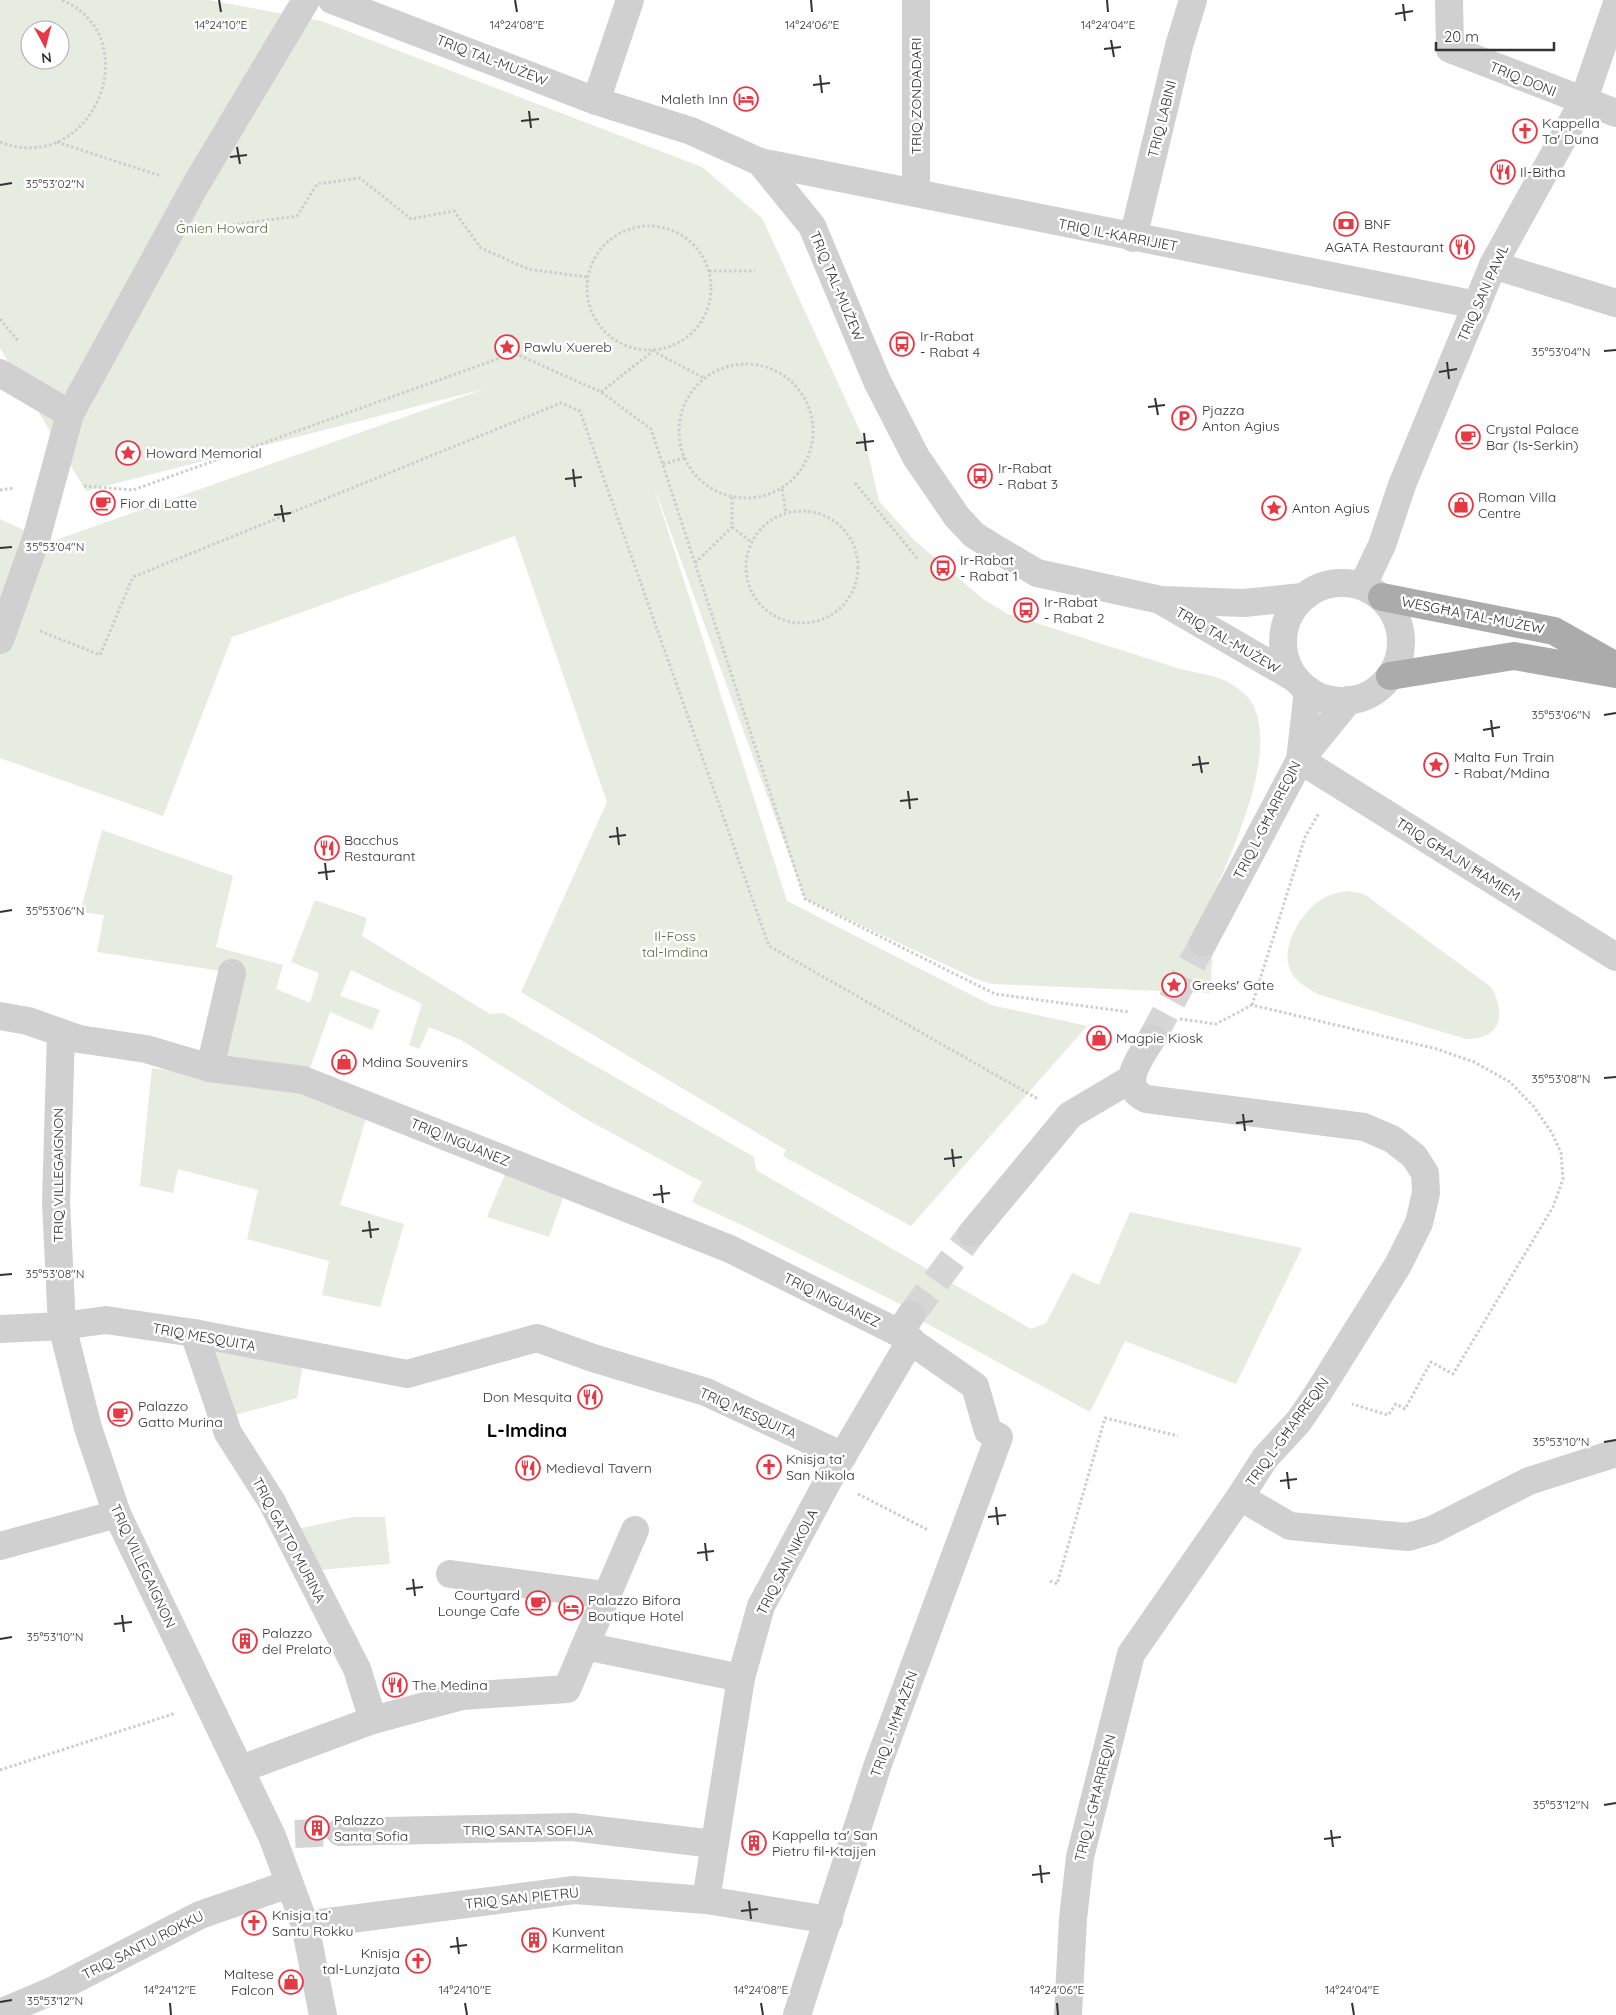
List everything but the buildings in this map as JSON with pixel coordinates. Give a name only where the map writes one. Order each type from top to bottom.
[{"type":"main road","name":"WESGĦA TAL-MUŻEW","points":[[1372,591],[1554,631],[1616,666]]},
{"type":"main road","points":[[1390,676],[1514,656],[1616,674]]},
{"type":"street","points":[[0,640],[37,536],[70,414],[195,186],[306,0]]},
{"type":"street","name":"TRIQ TAL-MUŻEW","points":[[332,0],[596,101],[691,132],[760,162],[812,226],[877,382],[916,457],[957,517],[974,535],[1037,573],[1161,600],[1244,603],[1302,598]]},
{"type":"street","points":[[596,101],[630,0]]},
{"type":"street","name":"TRIQ ZONDADARI","points":[[916,0],[916,193]]},
{"type":"street","name":"TRIQ LABINI","points":[[1133,238],[1179,46],[1193,0]]},
{"type":"street","name":"TRIQ DONI","points":[[1449,0],[1450,50],[1616,114]]},
{"type":"street","name":"TRIQ SAN PAWL","points":[[1372,591],[1382,545],[1402,485],[1493,265],[1583,102],[1616,6]]},
{"type":"street","name":"TRIQ IL-KARRIJIET","points":[[760,162],[1133,238],[1477,305]]},
{"type":"street","points":[[1493,265],[1616,303]]},
{"type":"street","points":[[0,373],[70,414]]},
{"type":"street","points":[[1330,583],[1372,591],[1393,610],[1400,626],[1402,643],[1399,661],[1390,676],[1374,692],[1349,700],[1327,700],[1302,685],[1287,663],[1283,646],[1284,628],[1291,612],[1302,598],[1330,583]]},
{"type":"street","name":"TRIQ TAL-MUŻEW","points":[[1161,600],[1302,685]]},
{"type":"street","name":"TRIQ L-GĦARREQIN","points":[[1203,943],[1300,760],[1302,685]]},
{"type":"street","points":[[1300,760],[1349,700]]},
{"type":"street","name":"TRIQ GĦAJN ĦAMIEM","points":[[1300,760],[1616,957]]},
{"type":"street","points":[[210,1068],[232,973]]},
{"type":"street","name":"TRIQ INGUANEZ","points":[[0,1016],[28,1021],[79,1039],[146,1050],[210,1068],[303,1080],[730,1249],[907,1329],[975,1386],[988,1432],[999,1437]]},
{"type":"street","name":"TRIQ VILLEGAIGNON","points":[[61,1033],[56,1202],[62,1326],[88,1428],[117,1514],[208,1703],[241,1769],[284,1835],[289,1884],[305,1925],[324,2015]]},
{"type":"street","points":[[972,1233],[1070,1115],[1131,1079],[1152,1038]]},
{"type":"street","name":"TRIQ L-GĦARREQIN","points":[[1068,2015],[1073,1919],[1080,1857],[1131,1654],[1265,1458],[1288,1433],[1318,1393],[1398,1265],[1419,1223],[1426,1193],[1425,1173],[1414,1156],[1392,1138],[1364,1128],[1146,1099],[1138,1095],[1132,1088],[1131,1079]]},
{"type":"street","name":"TRIQ MESQUITA","points":[[0,1329],[62,1326],[106,1320],[194,1333],[407,1374],[537,1338],[593,1358],[706,1392],[836,1468]]},
{"type":"street","name":"TRIQ SAN NIKOLA","points":[[706,1900],[742,1678],[762,1606],[836,1468],[907,1329]]},
{"type":"street","name":"TRIQ GATTO MURINA","points":[[194,1333],[228,1433],[272,1502],[352,1660],[373,1720]]},
{"type":"street","name":"TRIQ L-IMĦAŻEN","points":[[797,2015],[878,1764],[961,1544],[964,1527],[999,1437]]},
{"type":"street","points":[[1240,1497],[1290,1526],[1408,1537],[1432,1530],[1528,1481],[1616,1453]]},
{"type":"street","points":[[0,1546],[117,1514]]},
{"type":"street","points":[[241,1769],[373,1720],[462,1696],[567,1689],[606,1595],[636,1530]]},
{"type":"street","points":[[450,1574],[606,1595]]},
{"type":"street","points":[[585,1646],[742,1678]]},
{"type":"street","name":"TRIQ SANTA SOFIJA","points":[[340,1832],[572,1827],[714,1844]]},
{"type":"street","name":"TRIQ SANTU ROKKU","points":[[0,2013],[52,1991],[200,1915],[289,1884]]},
{"type":"street","name":"TRIQ SAN PIETRU","points":[[305,1925],[574,1890],[706,1900],[829,1920]]},
{"type":"path","points":[[0,142],[13,147],[40,147],[57,142],[81,128],[97,106],[103,90],[106,64],[99,37],[91,23],[71,4],[62,0]]},
{"type":"path","points":[[57,142],[195,186]]},
{"type":"path","points":[[232,225],[297,216],[318,184],[360,178],[411,219],[454,211],[481,248],[528,269],[586,277]]},
{"type":"path","points":[[601,392],[652,351],[674,346],[692,334],[706,313],[712,292],[709,270],[703,256],[689,240],[670,229],[646,225],[625,230],[606,241],[594,257],[586,277],[586,299],[595,321],[609,338],[629,348],[652,351],[704,378]]},
{"type":"path","points":[[709,270],[755,272]]},
{"type":"path","points":[[52,481],[99,489],[133,490],[514,353],[601,392],[651,429],[805,899],[996,994],[1139,1014]]},
{"type":"path","points":[[752,363],[775,370],[794,383],[808,402],[814,426],[813,442],[805,465],[782,489],[759,498],[732,497],[710,488],[692,473],[684,458],[679,441],[680,418],[689,395],[704,378],[724,367],[752,363]]},
{"type":"path","points":[[36,630],[100,655],[132,577],[561,403],[580,411],[769,946],[1000,1079],[1070,1115]]},
{"type":"path","points":[[663,464],[684,458]]},
{"type":"path","points":[[855,483],[917,558]]},
{"type":"path","points":[[782,489],[786,513]]},
{"type":"path","points":[[695,563],[732,527],[732,497]]},
{"type":"path","points":[[801,510],[821,514],[838,523],[854,543],[859,562],[857,582],[842,608],[820,621],[801,624],[774,617],[759,605],[746,581],[745,561],[751,542],[768,522],[786,513],[801,510]]},
{"type":"path","points":[[732,527],[751,542]]},
{"type":"path","points":[[1252,1005],[1305,837],[1336,784]]},
{"type":"path","points":[[1178,1019],[1216,1024],[1252,1005],[1437,1049],[1474,1062],[1510,1082],[1534,1107],[1552,1133],[1561,1153],[1563,1179],[1553,1207],[1453,1374],[1432,1362],[1405,1409],[1396,1404],[1388,1415],[1318,1393]]},
{"type":"path","points":[[1050,1581],[1057,1584],[1105,1418],[1178,1436]]},
{"type":"path","points":[[836,1468],[940,1536],[961,1544]]},
{"type":"path","points":[[0,1770],[208,1703]]},
{"type":"green space","name":"Ġnien Howard","points":[[0,0],[209,0],[321,21],[702,167],[762,218],[866,444],[879,501],[914,540],[983,599],[1008,614],[1177,668],[1221,679],[1239,689],[1251,701],[1260,729],[1259,758],[1253,789],[1230,855],[1194,938],[1213,950],[1210,993],[991,984],[976,979],[805,899],[653,484],[787,901],[991,1005],[1087,1026],[911,1226],[783,1156],[786,1150],[521,992],[607,802],[515,536],[232,637],[163,816],[0,758],[0,519],[50,542],[484,389],[86,491],[0,348]]},
{"type":"green space","points":[[102,830],[233,876],[216,947],[283,965],[276,989],[310,1003],[319,973],[291,962],[315,900],[367,918],[362,936],[490,1014],[503,1013],[754,1157],[756,1170],[1031,1329],[1046,1323],[1072,1273],[1099,1285],[1130,1212],[1302,1248],[1236,1384],[1125,1341],[1090,1412],[911,1315],[906,1307],[692,1202],[702,1182],[584,1118],[461,1040],[429,1027],[419,1049],[409,1045],[422,1004],[351,970],[340,996],[380,1010],[372,1030],[330,1012],[309,1071],[224,1059],[221,971],[97,952],[104,915],[80,912]]},
{"type":"green space","points":[[1348,891],[1364,894],[1491,987],[1496,997],[1499,1015],[1498,1023],[1494,1030],[1478,1038],[1466,1039],[1320,995],[1296,979],[1288,963],[1293,933],[1312,906],[1333,894]]},
{"type":"green space","points":[[152,1068],[308,1092],[368,1112],[340,1205],[404,1224],[380,1307],[322,1295],[329,1261],[247,1239],[258,1190],[178,1169],[173,1193],[140,1186]]},
{"type":"green space","points":[[508,1167],[566,1190],[549,1237],[487,1217]]},
{"type":"green space","points":[[211,1345],[303,1364],[297,1398],[235,1415]]},
{"type":"green space","points":[[353,1517],[385,1517],[390,1564],[319,1570],[297,1529]]},
{"type":"tunnel","points":[[1152,1038],[1203,943]]},
{"type":"tunnel","points":[[911,1315],[972,1233]]},
{"type":"tunnel","points":[[295,1834],[340,1832]]},
{"type":"place","name":"Maleth Inn","points":[[746,99]]},
{"type":"place","name":"Kappella Ta' Duna","points":[[1525,131]]},
{"type":"place","name":"Il-Bitħa","points":[[1503,172]]},
{"type":"place","name":"BNF","points":[[1346,224]]},
{"type":"place","name":"AGATA Restaurant","points":[[1462,247]]},
{"type":"place","name":"Ir-Rabat - Rabat 4","points":[[902,344]]},
{"type":"place","name":"Pawlu Xuereb","points":[[507,347]]},
{"type":"place","name":"Pjazza Anton Agius","points":[[1184,418]]},
{"type":"place","name":"Crystal Palace Bar (Is-Serkin)","points":[[1468,437]]},
{"type":"place","name":"Howard Memorial","points":[[128,453]]},
{"type":"place","name":"Ir-Rabat - Rabat 3","points":[[980,476]]},
{"type":"place","name":"Fior di Latte","points":[[103,503]]},
{"type":"place","name":"Roman Villa Centre","points":[[1461,505]]},
{"type":"place","name":"Anton Agius","points":[[1274,508]]},
{"type":"place","name":"Ir-Rabat - Rabat 1","points":[[943,568]]},
{"type":"place","name":"Ir-Rabat - Rabat 2","points":[[1026,610]]},
{"type":"place","name":"Malta Fun Train - Rabat/Mdina","points":[[1436,765]]},
{"type":"place","name":"Bacchus Restaurant","points":[[327,848]]},
{"type":"place","name":"Greeks' Gate","points":[[1174,985]]},
{"type":"place","name":"Magpie Kiosk","points":[[1099,1038]]},
{"type":"place","name":"Mdina Souvenirs","points":[[344,1062]]},
{"type":"place","name":"Don Mesquita","points":[[590,1397]]},
{"type":"place","name":"Palazzo Gatto Murina","points":[[120,1414]]},
{"type":"place","name":"Knisja ta’ San Nikola","points":[[769,1467]]},
{"type":"place","name":"Medieval Tavern","points":[[528,1468]]},
{"type":"place","name":"Courtyard Lounge Cafe","points":[[538,1603]]},
{"type":"place","name":"Palazzo Bifora Boutique Hotel","points":[[571,1608]]},
{"type":"place","name":"Palazzo del Prelato","points":[[245,1641]]},
{"type":"place","name":"The Medina","points":[[395,1685]]},
{"type":"place","name":"Palazzo Santa Sofia","points":[[317,1828]]},
{"type":"place","name":"Kappella ta' San Pietru fil-Ktajjen","points":[[754,1843]]},
{"type":"place","name":"Knisja ta’ Santu Rokku","points":[[254,1923]]},
{"type":"place","name":"Kunvent Karmelitan","points":[[534,1940]]},
{"type":"place","name":"Knisja tal-Lunzjata","points":[[418,1961]]},
{"type":"place","name":"Maltese Falcon","points":[[291,1982]]},
{"type":"district","name":"L-Imdina","points":[[527,1430]]},
{"type":"park label","name":"Il-Foss tal-Imdina","points":[[675,944]]}]
